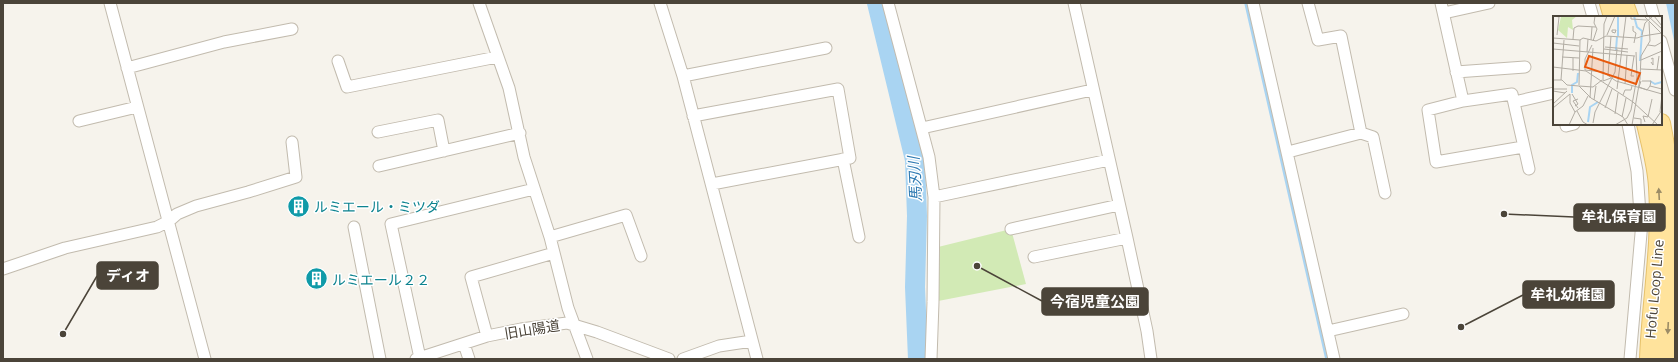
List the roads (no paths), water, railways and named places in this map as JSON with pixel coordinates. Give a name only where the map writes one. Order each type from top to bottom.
[{"type":"main road","points":[[1609,3],[1613,16]]},
{"type":"main road","points":[[1624,3],[1629,16]]},
{"type":"main road","name":"Hofu Loop Line","points":[[1646,125],[1654,161],[1659,207],[1658,254],[1649,359]]},
{"type":"main road","name":"Hofu Loop Line","points":[[1661,125],[1670,160],[1674,204],[1666,359]]},
{"type":"street","points":[[110,3],[205,359]]},
{"type":"street","points":[[479,3],[497,57],[510,88],[534,189],[550,237],[574,326],[587,359]]},
{"type":"street","points":[[660,3],[683,76],[757,359]]},
{"type":"street","points":[[888,3],[929,157],[934,196],[931,359]]},
{"type":"street","points":[[1074,3],[1092,90],[1127,238],[1147,331],[1151,359]]},
{"type":"street","points":[[1253,3],[1334,359]]},
{"type":"street","points":[[1308,3],[1318,40],[1341,36],[1361,134]]},
{"type":"street","points":[[1463,101],[1442,8],[1489,3]]},
{"type":"street","points":[[1589,3],[1593,16]]},
{"type":"street","points":[[1650,3],[1654,16]]},
{"type":"street","points":[[128,68],[224,42],[292,29]]},
{"type":"street","points":[[1662,44],[1675,90]]},
{"type":"street","points":[[683,76],[826,48]]},
{"type":"street","points":[[338,61],[347,87],[497,57]]},
{"type":"street","points":[[1456,72],[1525,67]]},
{"type":"street","points":[[693,116],[838,88],[850,158],[712,184]]},
{"type":"street","points":[[922,128],[1092,90]]},
{"type":"street","points":[[1514,102],[1553,93]]},
{"type":"street","points":[[1523,147],[1436,162],[1428,110],[1463,101],[1512,94],[1529,169]]},
{"type":"street","points":[[79,121],[137,107]]},
{"type":"street","points":[[378,132],[438,120],[444,151]]},
{"type":"street","points":[[1628,125],[1638,171],[1640,214],[1642,222],[1630,359]]},
{"type":"street","points":[[379,166],[520,133]]},
{"type":"street","points":[[1288,152],[1361,134],[1373,137],[1385,193]]},
{"type":"street","points":[[3,269],[64,248],[157,227],[177,214],[196,206],[296,177],[292,142]]},
{"type":"street","points":[[843,159],[859,237]]},
{"type":"street","points":[[934,196],[1109,160]]},
{"type":"street","points":[[418,358],[391,224],[534,189]]},
{"type":"street","points":[[1011,229],[1119,205]]},
{"type":"street","points":[[550,237],[626,215],[641,256]]},
{"type":"street","points":[[354,227],[380,359]]},
{"type":"street","points":[[1034,256],[1127,238]]},
{"type":"street","points":[[487,336],[471,277],[554,253]]},
{"type":"street","points":[[1328,331],[1403,314]]},
{"type":"street","name":"旧山陽道","points":[[418,358],[487,336],[521,329],[567,323],[597,332],[669,359]]},
{"type":"street","points":[[683,359],[719,346],[752,341]]},
{"type":"street","points":[[464,344],[469,359]]},
{"type":"water","points":[[1666,3],[1675,3],[1675,45]]},
{"type":"waterway","name":"馬刃川","points":[[877,3],[915,160],[917,216],[915,287],[918,359]]},
{"type":"waterway","points":[[1246,3],[1327,359]]},
{"type":"place","name":"ルミエール・ミツダ","points":[[298,206]]},
{"type":"place","name":"牟礼保育園","points":[[1504,214]]},
{"type":"place","name":"今宿児童公園","points":[[977,266]]},
{"type":"place","name":"ルミエール２２","points":[[317,279]]},
{"type":"place","name":"牟礼幼稚園","points":[[1461,327]]},
{"type":"place","name":"ディオ","points":[[63,334]]}]
